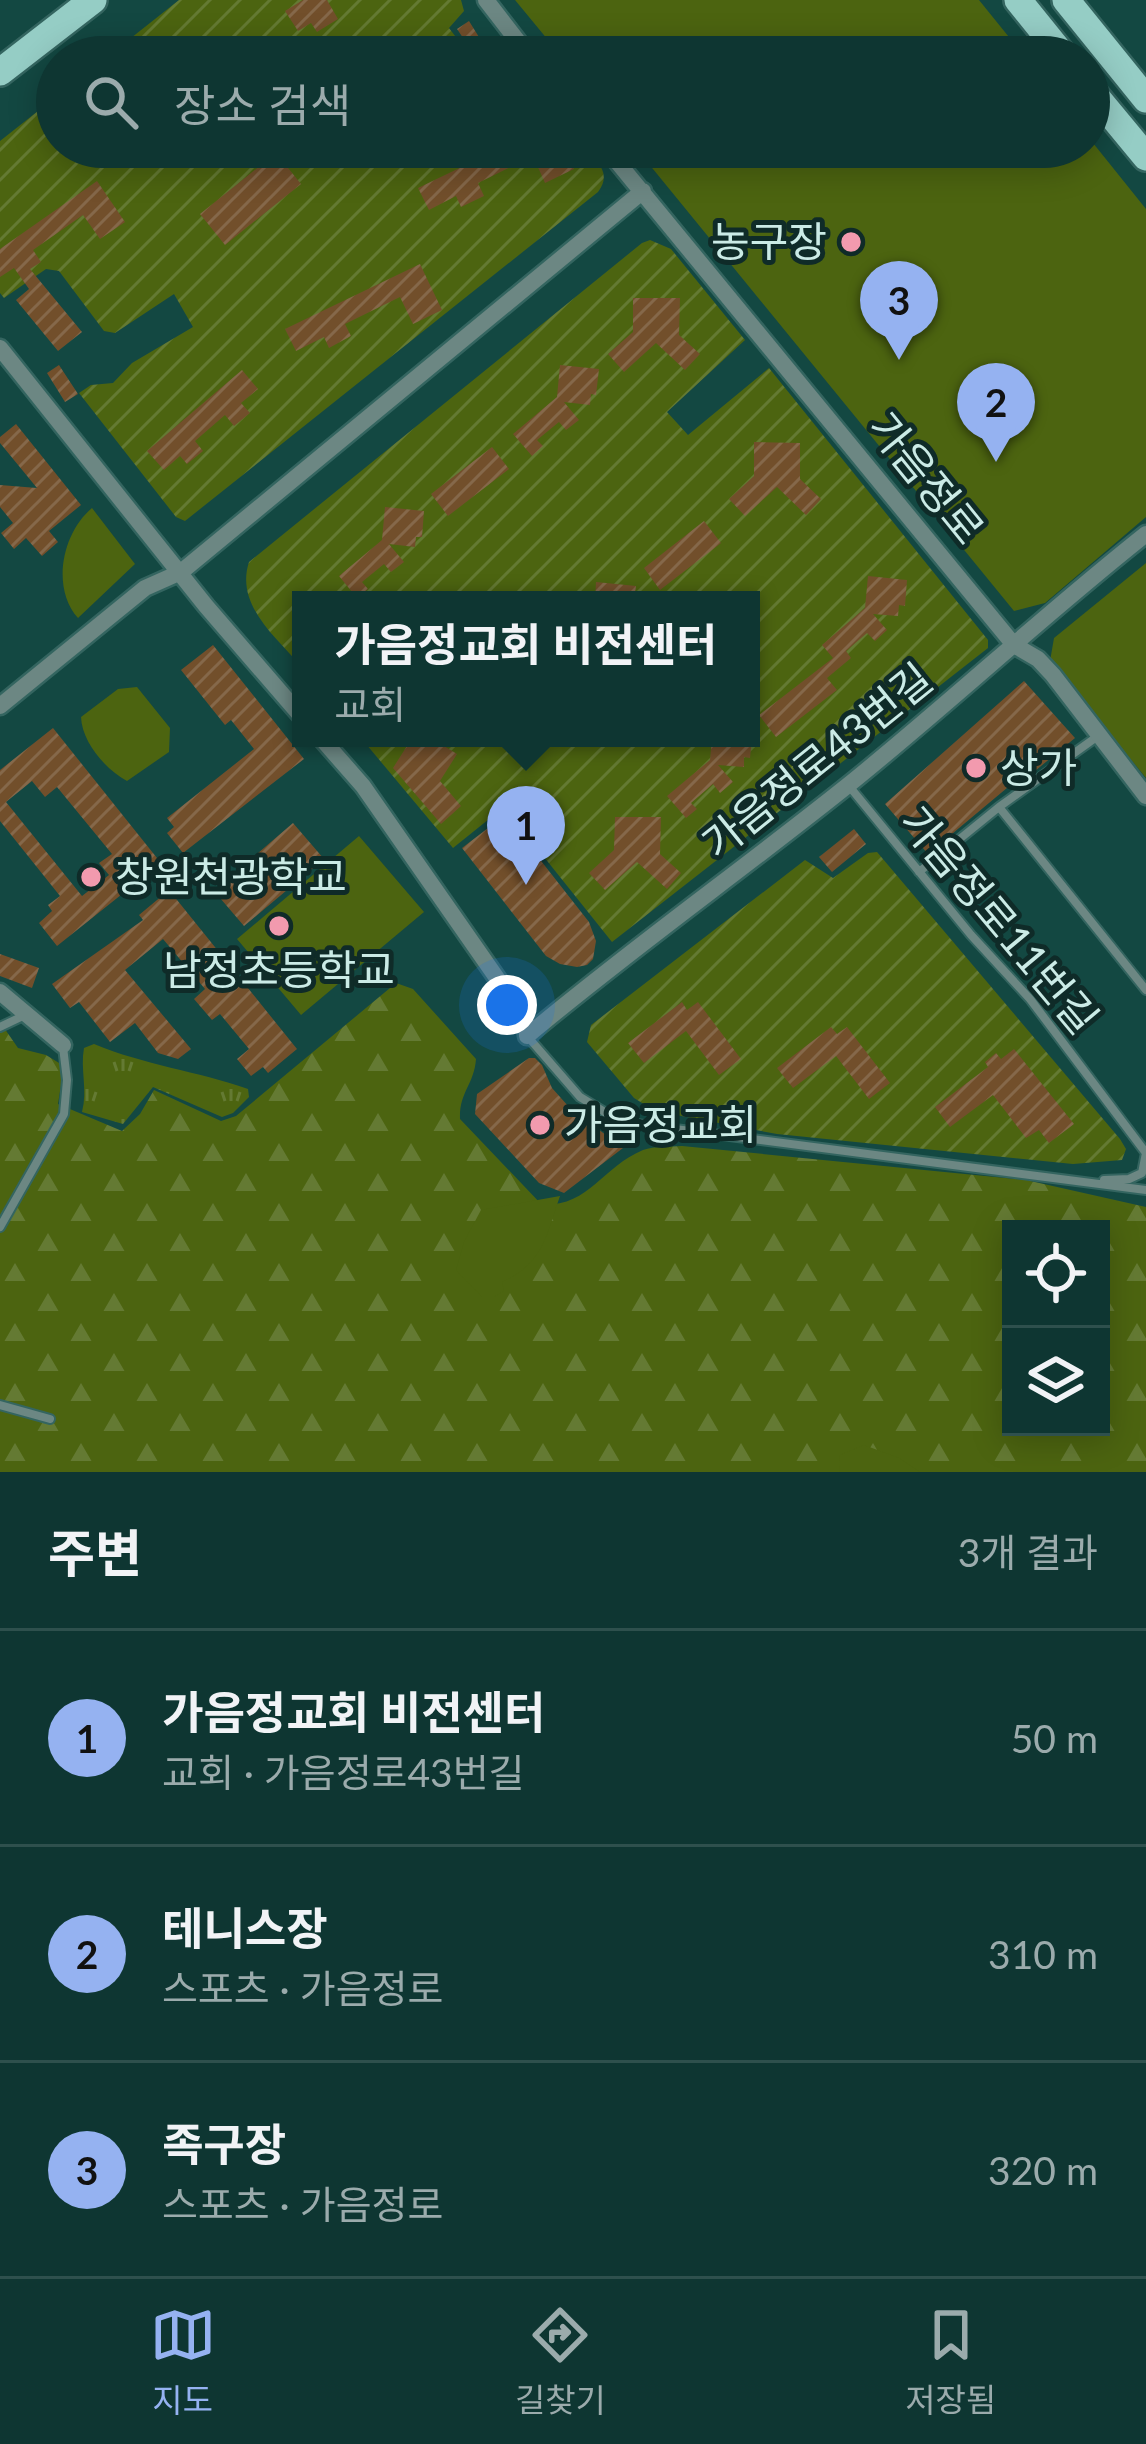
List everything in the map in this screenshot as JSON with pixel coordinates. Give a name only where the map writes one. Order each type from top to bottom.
[{"type":"main road","points":[[47,36],[94,0]]},
{"type":"main road","points":[[1018,0],[1047,36]]},
{"type":"main road","points":[[1066,0],[1095,36]]},
{"type":"main road","points":[[0,72],[36,44]]},
{"type":"main road","points":[[1110,54],[1146,99]]},
{"type":"main road","points":[[1110,114],[1146,158]]},
{"type":"street","points":[[486,0],[514,36]]},
{"type":"street","name":"가음정로","points":[[623,168],[1014,645],[1038,659],[1146,796]]},
{"type":"street","points":[[0,706],[145,588],[181,572],[643,191]]},
{"type":"street","points":[[0,348],[292,705]]},
{"type":"street","name":"가음정로43번길","points":[[527,1036],[848,785],[1146,534]]},
{"type":"street","points":[[329,747],[363,786],[508,994],[526,1023],[527,1036]]},
{"type":"street","points":[[0,992],[63,1045]]},
{"type":"lane","points":[[919,872],[998,807],[1099,735]]},
{"type":"lane","name":"가음정로11번길","points":[[848,785],[1030,999],[1146,1153]]},
{"type":"lane","name":"가음정로11번길","points":[[998,807],[1146,990]]},
{"type":"lane","points":[[0,1027],[30,1013]]},
{"type":"lane","points":[[527,1036],[580,1097],[621,1122],[1146,1190]]},
{"type":"lane","points":[[0,1227],[64,1114],[63,1045]]},
{"type":"lane","points":[[1085,1180],[1130,1179],[1142,1173],[1146,1153]]},
{"type":"lane","points":[[0,1406],[50,1419]]},
{"type":"green space","points":[[179,0],[461,0],[464,11],[449,28],[455,36],[134,36]]},
{"type":"green space","points":[[515,0],[979,0],[1008,36],[545,36]]},
{"type":"green space","points":[[36,113],[36,168],[602,168],[604,179],[598,192],[185,521],[176,517],[79,393],[91,385],[113,383],[132,363],[193,327],[174,294],[115,333],[104,331],[59,271],[46,269],[4,298],[0,293],[0,141]]},
{"type":"green space","points":[[1110,164],[1146,209],[1146,517],[1045,603],[1014,611],[652,168],[1110,168]]},
{"type":"green space","points":[[650,240],[671,249],[745,340],[667,412],[688,435],[769,368],[988,640],[988,648],[612,942],[504,807],[453,848],[369,747],[760,747],[760,591],[292,591],[292,656],[260,619],[246,578],[249,562]]},
{"type":"green space","points":[[92,508],[135,564],[78,618],[65,592],[64,561],[73,532]]},
{"type":"green space","points":[[1146,563],[1146,778],[1050,661],[1054,638]]},
{"type":"green space","points":[[137,687],[170,728],[169,752],[127,781],[96,754],[81,717],[118,689]]},
{"type":"green space","points":[[359,836],[424,912],[301,1015],[237,939]]},
{"type":"green space","points":[[877,852],[1120,1139],[1126,1149],[1122,1160],[1073,1164],[777,1134],[655,1111],[634,1098],[587,1042],[591,1025],[805,860],[833,878],[868,853]]},
{"type":"green space","points":[[396,983],[413,989],[476,1059],[460,1119],[542,1205],[584,1193],[643,1150],[682,1146],[1026,1180],[1146,1207],[1146,1472],[0,1472],[0,1022],[18,1048],[46,1055],[64,1066],[58,1104],[122,1131],[140,1114],[154,1090],[221,1121],[236,1116]]},
{"type":"green space","points":[[94,1044],[248,1089],[249,1097],[222,1117],[153,1087],[123,1124],[82,1112],[84,1048]]},
{"type":"green space","points":[[560,1196],[541,1247],[526,1267],[502,1282],[504,1291],[482,1297],[456,1270],[481,1210]]},
{"type":"green space","points":[[864,1445],[920,1472],[839,1472],[840,1455]]},
{"type":"building","points":[[303,0],[327,0],[338,19],[317,32],[311,23],[298,31],[285,11]]},
{"type":"building","points":[[469,21],[478,36],[462,36],[457,29]]},
{"type":"building","points":[[257,168],[288,168],[301,184],[225,245],[200,214]]},
{"type":"building","points":[[459,168],[509,168],[478,183],[484,196],[461,207],[456,196],[429,210],[418,188]]},
{"type":"building","points":[[538,168],[574,168],[574,169],[545,183]]},
{"type":"building","points":[[97,181],[125,222],[100,239],[83,215],[33,250],[41,262],[30,269],[82,332],[58,351],[16,300],[29,289],[14,268],[0,277],[0,249]]},
{"type":"building","points":[[420,264],[442,310],[413,324],[400,297],[345,324],[351,336],[329,348],[324,337],[296,351],[285,329]]},
{"type":"building","points":[[633,298],[680,298],[679,335],[700,354],[685,370],[656,343],[624,372],[608,354],[633,332]]},
{"type":"building","points":[[59,365],[78,394],[65,402],[47,373]]},
{"type":"building","points":[[560,365],[599,369],[596,395],[591,394],[590,405],[564,402],[579,420],[566,430],[559,422],[537,440],[543,446],[532,456],[513,434],[557,397]]},
{"type":"building","points":[[242,370],[258,389],[241,403],[250,413],[234,426],[225,415],[195,441],[203,451],[187,464],[180,456],[164,470],[147,451]]},
{"type":"building","points":[[16,424],[81,505],[49,531],[58,542],[42,556],[26,538],[14,549],[1,533],[13,523],[0,507],[0,485],[37,488],[0,443],[0,437]]},
{"type":"building","points":[[754,442],[800,443],[800,479],[821,499],[806,515],[777,487],[745,516],[729,499],[754,476]]},
{"type":"building","points":[[492,447],[509,469],[448,516],[431,494]]},
{"type":"building","points":[[385,507],[424,511],[422,537],[416,537],[415,547],[389,544],[404,562],[391,572],[384,564],[362,582],[368,589],[351,591],[339,576],[382,540]]},
{"type":"building","points":[[704,521],[721,543],[660,590],[644,568]]},
{"type":"building","points":[[868,576],[907,580],[905,606],[899,605],[898,616],[873,614],[887,630],[875,641],[867,633],[846,651],[851,658],[827,678],[837,690],[776,737],[760,714],[833,658],[822,645],[865,608]]},
{"type":"building","points":[[596,582],[636,586],[635,591],[596,591]]},
{"type":"building","points":[[213,645],[304,759],[183,853],[167,833],[174,827],[167,818],[254,749],[231,720],[225,725],[181,670]]},
{"type":"building","points":[[1024,681],[1075,738],[1035,771],[1032,767],[928,854],[885,804]]},
{"type":"building","points":[[53,728],[161,863],[57,946],[39,923],[52,911],[48,905],[60,896],[0,821],[0,770]],"holes":[[[32,781],[45,797],[57,787],[112,854],[99,863],[109,875],[82,896],[6,802]]]},
{"type":"building","points":[[406,747],[446,747],[457,754],[440,781],[461,806],[441,824],[393,768]]},
{"type":"building","points":[[711,747],[751,747],[744,767],[718,765],[733,782],[720,793],[713,784],[691,803],[697,809],[686,818],[667,796],[710,760]]},
{"type":"building","points":[[505,815],[589,922],[596,941],[587,965],[560,964],[546,956],[462,848]]},
{"type":"building","points":[[615,817],[661,817],[660,854],[681,873],[667,889],[637,862],[605,890],[589,873],[614,850]]},
{"type":"building","points":[[293,823],[324,859],[244,926],[214,891]]},
{"type":"building","points":[[854,829],[866,844],[832,872],[819,857]]},
{"type":"building","points":[[169,890],[297,1049],[268,1073],[263,1067],[251,1076],[237,1059],[249,1049],[220,1014],[212,1020],[194,999],[205,989],[163,939],[125,970],[191,1049],[178,1059],[158,1053],[135,1023],[110,1042],[79,1002],[70,1008],[52,984],[143,920],[139,915]]},
{"type":"building","points":[[0,954],[39,968],[32,988],[0,976]]},
{"type":"building","points":[[682,1002],[687,1010],[698,1002],[741,1059],[719,1075],[686,1031],[644,1063],[628,1043]]},
{"type":"building","points":[[831,1027],[837,1034],[847,1027],[890,1083],[869,1099],[836,1056],[793,1088],[777,1068]]},
{"type":"building","points":[[1014,1049],[1074,1124],[1049,1143],[1039,1130],[1026,1138],[993,1095],[950,1127],[935,1107],[988,1067],[985,1062],[996,1053],[1001,1059]]},
{"type":"building","name":"가음정교회","points":[[529,1058],[542,1065],[552,1088],[569,1107],[623,1148],[564,1193],[539,1183],[475,1114],[477,1094]]},
{"type":"place","name":"농구장","points":[[851,242]]},
{"type":"place","name":"족구장","points":[[899,360]]},
{"type":"place","name":"테니스장","points":[[996,462]]},
{"type":"place","name":"상가","points":[[976,768]]},
{"type":"place","name":"창원천광학교","points":[[91,877]]},
{"type":"place","name":"가음정교회 비전센터","points":[[526,885]]},
{"type":"place","name":"남정초등학교","points":[[279,926]]},
{"type":"place","name":"가음정교회","points":[[540,1125]]}]
